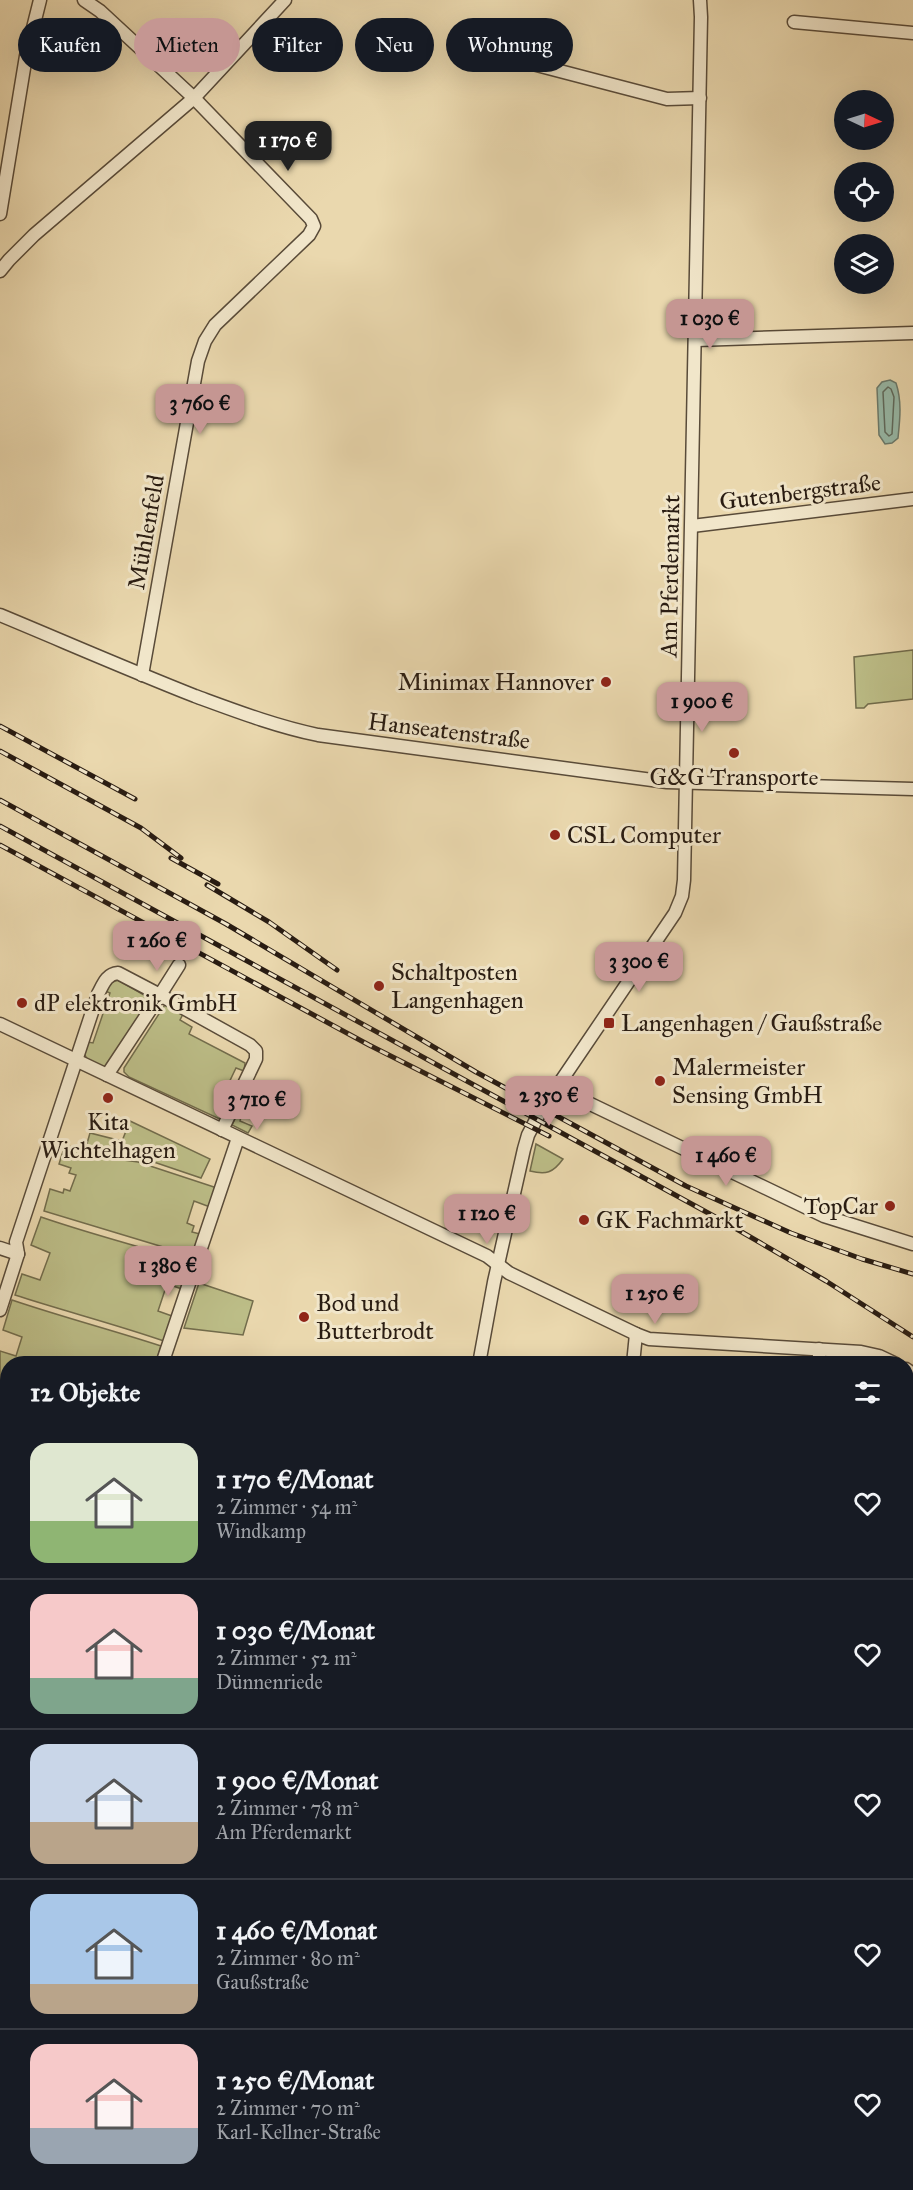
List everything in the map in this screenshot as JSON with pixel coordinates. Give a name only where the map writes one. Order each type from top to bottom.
[{"type":"street","points":[[0,214],[26,56],[40,0]]},
{"type":"street","points":[[84,0],[100,11],[194,98]]},
{"type":"street","points":[[0,271],[4,256],[34,235],[194,98],[285,0]]},
{"type":"street","name":"Am Pferdemarkt","points":[[481,1356],[498,1265],[528,1135],[540,1112],[675,913],[682,896],[696,340],[700,0]]},
{"type":"street","name":"Am Pferdemarkt","points":[[701,17],[706,0]]},
{"type":"street","points":[[794,22],[913,33]]},
{"type":"street","points":[[564,72],[667,99],[700,98]]},
{"type":"street","name":"Mühlenfeld","points":[[142,675],[198,360],[205,341],[215,326],[309,235],[314,226],[311,219],[194,98]]},
{"type":"street","points":[[696,340],[913,333]]},
{"type":"street","name":"Gutenbergstraße","points":[[692,526],[913,500]]},
{"type":"street","name":"Hanseatenstraße","points":[[0,615],[142,675],[252,717],[307,733],[667,782],[913,789]]},
{"type":"street","points":[[107,1076],[179,965]]},
{"type":"street","points":[[0,1310],[18,1254],[16,1242],[98,994],[105,980],[112,974],[125,976],[250,1045],[256,1051],[256,1059],[222,1130]]},
{"type":"street","points":[[0,1024],[483,1254],[509,1273],[636,1335],[649,1339],[861,1352],[879,1356]]},
{"type":"street","points":[[557,1088],[824,1216],[913,1244]]},
{"type":"street","points":[[166,1356],[238,1138]]},
{"type":"street","points":[[0,1248],[18,1254]]},
{"type":"street","points":[[634,1356],[636,1335]]},
{"type":"street","points":[[819,1349],[819,1356]]},
{"type":"green space","points":[[913,650],[913,699],[868,704],[864,708],[856,708],[854,657]]},
{"type":"green space","points":[[118,980],[151,999],[106,1069],[88,1061],[84,1053],[88,1042],[93,1043],[110,993],[105,991],[112,982]]},
{"type":"green space","points":[[166,1003],[183,1014],[180,1020],[192,1027],[189,1034],[245,1063],[244,1071],[236,1068],[225,1091],[235,1097],[224,1121],[129,1077],[124,1072],[124,1068]]},
{"type":"green space","points":[[248,1092],[268,1101],[261,1115],[250,1110],[242,1112],[240,1121],[252,1126],[248,1133],[232,1125]]},
{"type":"green space","points":[[130,1121],[210,1159],[201,1178],[142,1158],[86,1147],[90,1133],[122,1141]]},
{"type":"green space","points":[[536,1144],[563,1159],[549,1172],[530,1171]]},
{"type":"green space","points":[[65,1145],[109,1158],[138,1162],[217,1188],[210,1207],[194,1201],[187,1223],[194,1226],[192,1232],[200,1234],[193,1256],[44,1211],[50,1189],[63,1193],[64,1189],[70,1191],[76,1175],[69,1173],[71,1168],[59,1164]]},
{"type":"green space","points":[[41,1217],[191,1262],[182,1289],[167,1284],[158,1311],[172,1316],[164,1341],[15,1295],[22,1274],[40,1280],[50,1253],[31,1245]]},
{"type":"green space","points":[[199,1283],[253,1301],[243,1335],[184,1328]]},
{"type":"green space","points":[[12,1300],[161,1346],[158,1356],[16,1356],[22,1337],[3,1330]]},
{"type":"green space","points":[[0,1351],[16,1356],[0,1356]]},
{"type":"water","points":[[890,380],[896,383],[900,403],[898,438],[892,443],[885,444],[879,435],[877,388],[882,382]]},
{"type":"railway","points":[[0,726],[135,799]]},
{"type":"railway","points":[[0,751],[141,828],[181,858]]},
{"type":"railway","points":[[0,800],[226,924],[476,1072],[686,1186],[791,1233],[862,1259],[913,1274]]},
{"type":"railway","points":[[0,826],[721,1220],[826,1281],[913,1337]]},
{"type":"railway","points":[[0,845],[369,1045],[549,1136]]},
{"type":"railway","points":[[171,858],[218,884]]},
{"type":"railway","points":[[207,885],[269,922],[337,970]]},
{"type":"place","name":"Minimax Hannover","points":[[606,682]]},
{"type":"place","name":"G&G Transporte","points":[[734,753]]},
{"type":"place","name":"CSL Computer","points":[[555,835]]},
{"type":"place","name":"Schaltposten Langenhagen","points":[[379,986]]},
{"type":"place","name":"dP elektronik GmbH","points":[[22,1003]]},
{"type":"place","name":"Langenhagen / Gaußstraße","points":[[609,1023]]},
{"type":"place","name":"Malermeister Sensing GmbH","points":[[660,1081]]},
{"type":"place","name":"Kita Wichtelhagen","points":[[108,1098]]},
{"type":"place","name":"TopCar","points":[[890,1206]]},
{"type":"place","name":"GK Fachmarkt","points":[[584,1220]]},
{"type":"place","name":"Bod und Butterbrodt","points":[[304,1317]]}]
